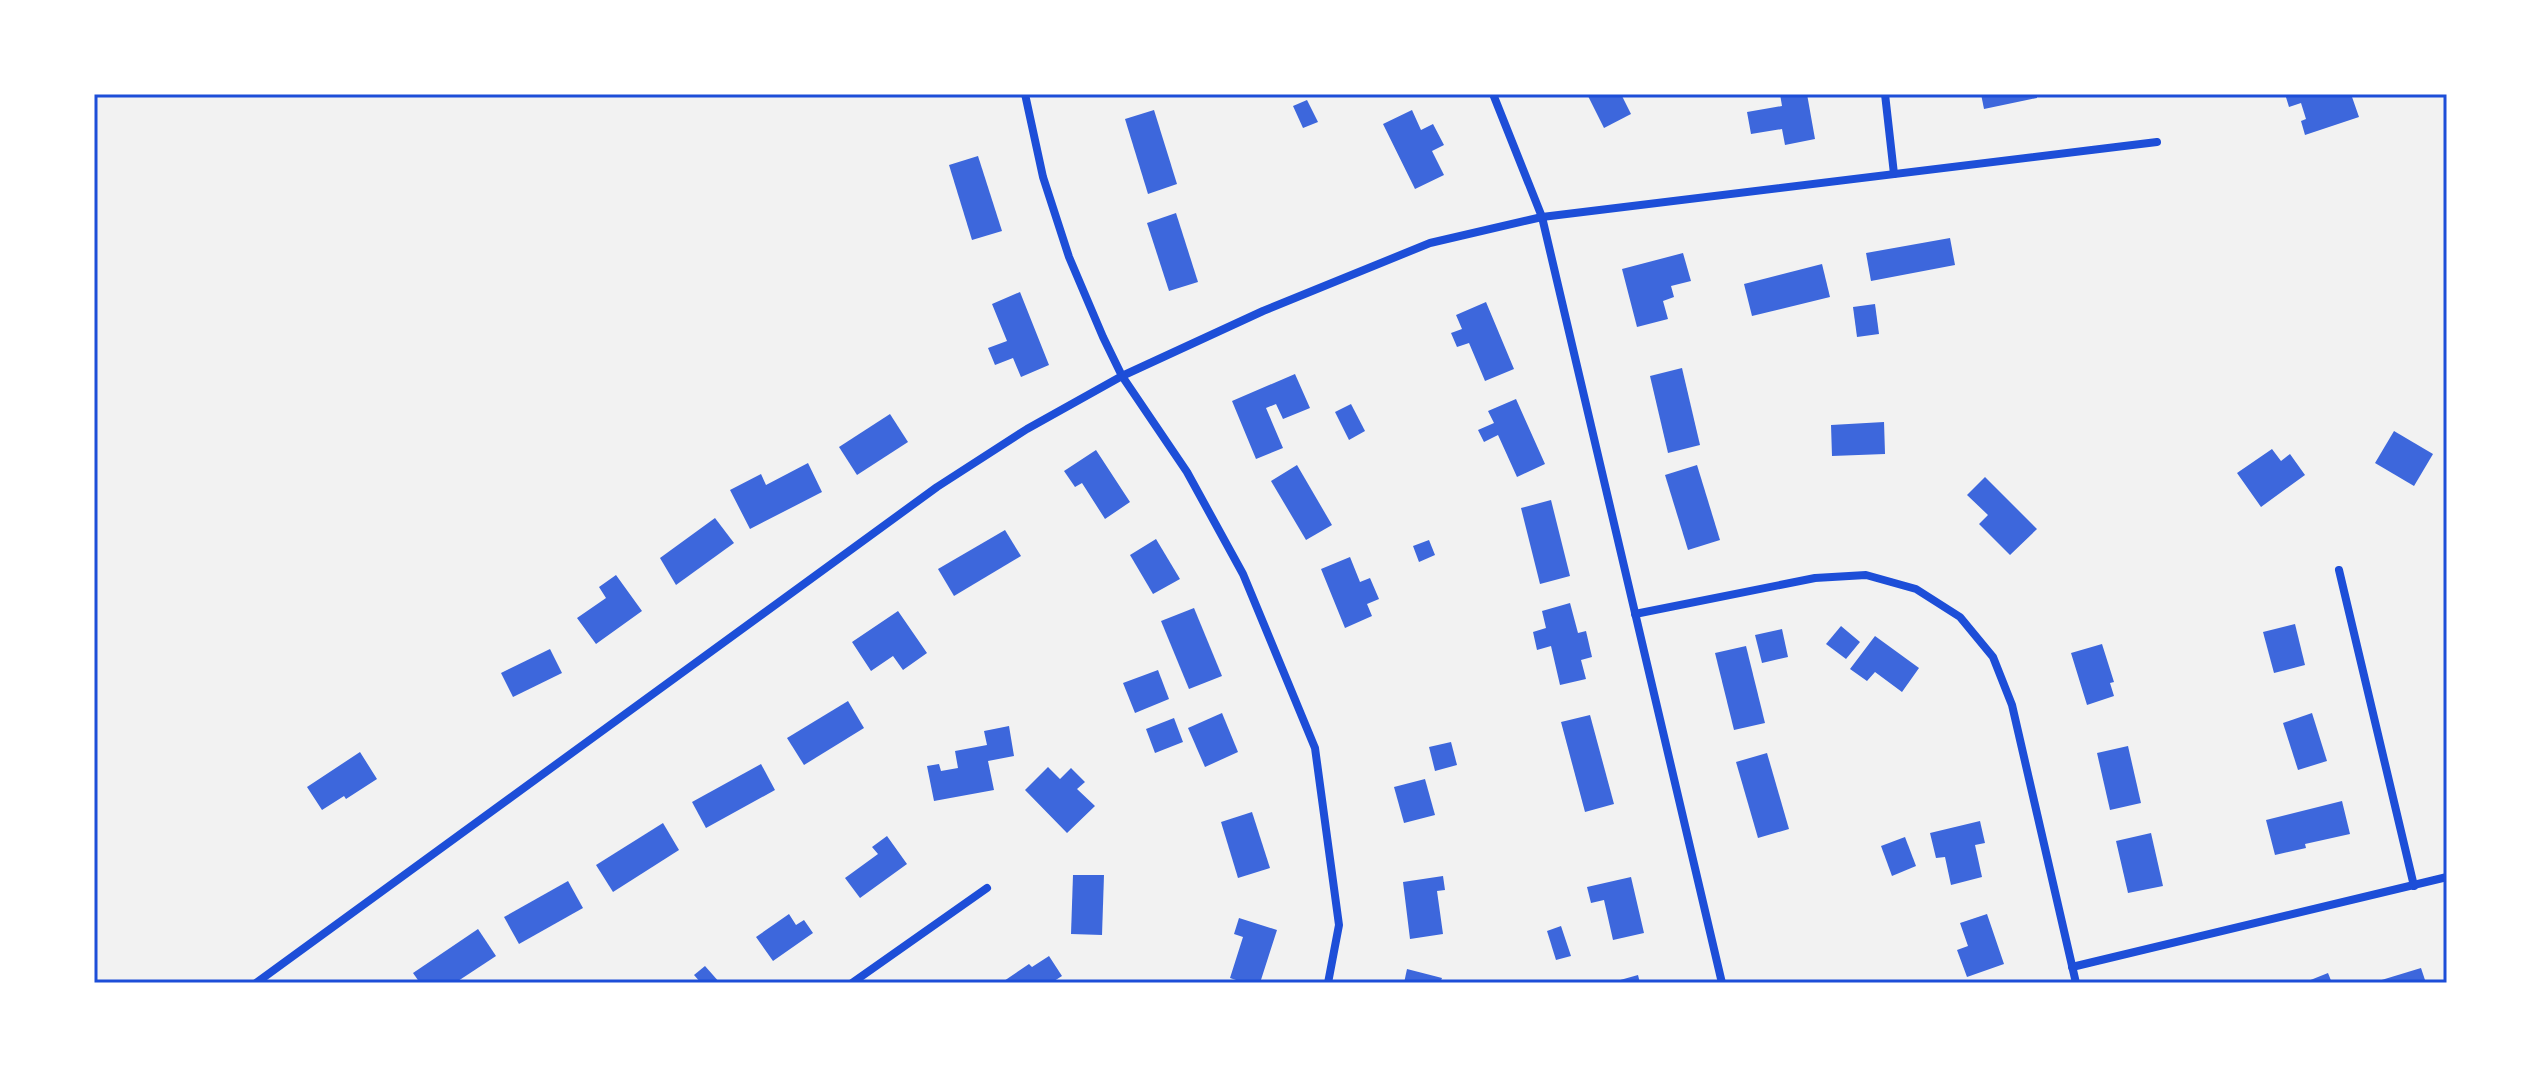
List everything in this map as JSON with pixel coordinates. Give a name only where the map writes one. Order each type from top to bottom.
[{"type":"street","points":[[1025,94],[1043,177],[1069,257],[1122,376],[1187,472],[1243,574],[1315,748],[1339,925],[1328,983]]},
{"type":"street","points":[[1493,94],[1542,217],[1722,983]]},
{"type":"street","points":[[1885,94],[1894,174]]},
{"type":"street","points":[[256,983],[937,487],[1027,429],[1122,376],[1263,311],[1430,243],[1542,217],[2157,142]]},
{"type":"street","points":[[2339,570],[2414,886]]},
{"type":"street","points":[[1635,614],[1815,578],[1866,575],[1916,589],[1960,617],[1993,657],[2012,705],[2076,983]]},
{"type":"street","points":[[2072,967],[2447,877]]},
{"type":"street","points":[[852,983],[987,888]]},
{"type":"building","points":[[1587,94],[1621,94],[1631,114],[1604,128]]},
{"type":"building","points":[[1780,94],[1807,94],[1815,139],[1785,145],[1782,129],[1751,134],[1747,112],[1782,106]]},
{"type":"building","points":[[1981,94],[2037,94],[2037,98],[1984,109]]},
{"type":"building","points":[[2285,94],[2351,94],[2359,117],[2305,135],[2301,121],[2306,119],[2301,103],[2289,107]]},
{"type":"building","points":[[1307,100],[1318,122],[1303,128],[1293,106]]},
{"type":"building","points":[[1154,110],[1177,184],[1148,194],[1125,119]]},
{"type":"building","points":[[1412,110],[1421,130],[1433,124],[1444,145],[1432,151],[1444,175],[1415,189],[1383,124]]},
{"type":"building","points":[[978,156],[1002,231],[972,240],[949,165]]},
{"type":"building","points":[[1176,213],[1198,282],[1169,291],[1147,223]]},
{"type":"building","points":[[1950,238],[1955,265],[1871,281],[1866,253]]},
{"type":"building","points":[[1683,253],[1691,281],[1671,286],[1674,297],[1663,301],[1668,319],[1637,327],[1622,269]]},
{"type":"building","points":[[1822,264],[1830,297],[1752,316],[1744,284]]},
{"type":"building","points":[[1020,292],[1049,365],[1021,377],[1013,358],[995,365],[988,348],[1007,341],[992,304]]},
{"type":"building","points":[[1486,302],[1514,369],[1485,381],[1469,343],[1457,347],[1451,333],[1462,329],[1456,315]]},
{"type":"building","points":[[1875,304],[1879,334],[1857,337],[1853,307]]},
{"type":"building","points":[[1682,368],[1700,445],[1668,453],[1650,376]]},
{"type":"building","points":[[1295,374],[1310,408],[1283,419],[1276,404],[1266,408],[1283,448],[1256,459],[1232,401]]},
{"type":"building","points":[[1516,399],[1545,464],[1517,477],[1498,435],[1484,442],[1478,430],[1494,423],[1488,411]]},
{"type":"building","points":[[1351,404],[1365,431],[1349,440],[1335,412]]},
{"type":"building","points":[[890,414],[908,442],[857,475],[839,447]]},
{"type":"building","points":[[1884,422],[1885,454],[1832,456],[1831,425]]},
{"type":"building","points":[[2394,431],[2433,454],[2414,486],[2375,463]]},
{"type":"building","points":[[2272,449],[2281,461],[2290,454],[2305,475],[2261,507],[2237,473]]},
{"type":"building","points":[[1096,450],[1130,502],[1105,519],[1082,483],[1075,487],[1064,471]]},
{"type":"building","points":[[808,463],[822,492],[750,529],[730,490],[761,474],[766,485]]},
{"type":"building","points":[[1297,465],[1332,525],[1306,540],[1271,481]]},
{"type":"building","points":[[1697,465],[1720,540],[1688,550],[1665,475]]},
{"type":"building","points":[[1985,477],[2037,529],[2010,555],[1979,524],[1988,515],[1967,495]]},
{"type":"building","points":[[1551,500],[1570,576],[1540,584],[1521,508]]},
{"type":"building","points":[[715,518],[734,543],[676,585],[660,558]]},
{"type":"building","points":[[1005,530],[1021,556],[954,596],[938,569]]},
{"type":"building","points":[[1156,539],[1180,579],[1153,594],[1130,555]]},
{"type":"building","points":[[1429,540],[1435,555],[1419,562],[1413,546]]},
{"type":"building","points":[[1350,557],[1360,582],[1370,578],[1379,599],[1367,604],[1372,616],[1345,628],[1321,569]]},
{"type":"building","points":[[616,575],[642,611],[596,644],[577,618],[606,598],[599,587]]},
{"type":"building","points":[[1570,603],[1578,633],[1586,631],[1592,657],[1581,660],[1586,679],[1560,685],[1551,646],[1537,650],[1533,632],[1546,628],[1542,611]]},
{"type":"building","points":[[1194,608],[1222,676],[1189,689],[1161,621]]},
{"type":"building","points":[[898,611],[927,653],[903,670],[893,656],[871,671],[852,642]]},
{"type":"building","points":[[2295,624],[2305,665],[2274,673],[2263,632]]},
{"type":"building","points":[[1841,626],[1860,642],[1846,659],[1826,644]]},
{"type":"building","points":[[1782,629],[1788,657],[1762,663],[1755,635]]},
{"type":"building","points":[[1875,636],[1919,668],[1902,692],[1875,672],[1867,681],[1850,669]]},
{"type":"building","points":[[2102,644],[2114,682],[2110,683],[2114,696],[2087,705],[2071,653]]},
{"type":"building","points":[[1746,646],[1765,723],[1734,730],[1715,653]]},
{"type":"building","points":[[550,649],[562,673],[513,697],[501,673]]},
{"type":"building","points":[[1158,670],[1169,699],[1135,713],[1123,683]]},
{"type":"building","points":[[848,701],[864,728],[804,765],[787,738]]},
{"type":"building","points":[[1222,713],[1238,752],[1205,767],[1188,728]]},
{"type":"building","points":[[2312,713],[2327,761],[2298,770],[2283,723]]},
{"type":"building","points":[[1590,715],[1614,804],[1585,812],[1561,722]]},
{"type":"building","points":[[1174,718],[1183,742],[1155,753],[1146,729]]},
{"type":"building","points":[[1009,726],[1014,756],[988,761],[994,790],[934,801],[927,766],[939,764],[941,771],[958,768],[955,751],[987,745],[984,731]]},
{"type":"building","points":[[1451,742],[1457,765],[1435,771],[1429,747]]},
{"type":"building","points":[[2128,746],[2141,803],[2110,810],[2097,753]]},
{"type":"building","points":[[360,752],[377,779],[322,810],[307,787]]},
{"type":"building","points":[[1767,753],[1789,829],[1758,838],[1736,762]]},
{"type":"building","points":[[761,764],[775,790],[706,828],[692,802]]},
{"type":"building","points":[[1048,767],[1060,779],[1071,768],[1085,782],[1077,789],[1095,806],[1067,833],[1025,790]]},
{"type":"building","points":[[1425,779],[1435,815],[1404,823],[1394,787]]},
{"type":"building","points":[[2342,801],[2350,834],[2305,844],[2306,848],[2275,855],[2266,820]]},
{"type":"building","points":[[1252,812],[1270,868],[1238,878],[1221,822]]},
{"type":"building","points":[[1980,821],[1985,843],[1975,845],[1982,877],[1951,885],[1945,857],[1936,858],[1930,833]]},
{"type":"building","points":[[663,823],[679,850],[613,892],[596,865]]},
{"type":"building","points":[[2151,833],[2163,886],[2128,893],[2116,841]]},
{"type":"building","points":[[887,836],[907,864],[860,898],[845,878],[878,854],[872,847]]},
{"type":"building","points":[[1905,837],[1916,866],[1892,876],[1881,846]]},
{"type":"building","points":[[1073,875],[1104,875],[1102,935],[1071,934]]},
{"type":"building","points":[[1443,876],[1445,890],[1437,891],[1443,934],[1410,939],[1403,882]]},
{"type":"building","points":[[1631,877],[1644,933],[1613,940],[1604,900],[1591,903],[1587,887]]},
{"type":"building","points":[[568,881],[583,908],[519,944],[504,917]]},
{"type":"building","points":[[789,914],[796,925],[804,920],[813,933],[773,961],[756,937]]},
{"type":"building","points":[[1987,914],[2004,964],[1967,977],[1957,950],[1968,946],[1960,923]]},
{"type":"building","points":[[1239,918],[1277,930],[1260,983],[1245,983],[1230,978],[1243,937],[1234,934]]},
{"type":"building","points":[[1561,926],[1571,956],[1556,960],[1547,931]]},
{"type":"building","points":[[478,929],[496,956],[455,983],[420,983],[413,973]]},
{"type":"building","points":[[1049,956],[1062,976],[1051,983],[1001,983],[1029,964],[1032,967]]},
{"type":"building","points":[[705,966],[720,983],[701,983],[694,975]]},
{"type":"building","points":[[2421,968],[2426,983],[2375,983],[2375,982]]},
{"type":"building","points":[[1407,969],[1442,978],[1440,983],[1404,983]]},
{"type":"building","points":[[2328,973],[2332,983],[2303,983]]},
{"type":"building","points":[[1638,975],[1640,983],[1613,983],[1613,982]]}]
